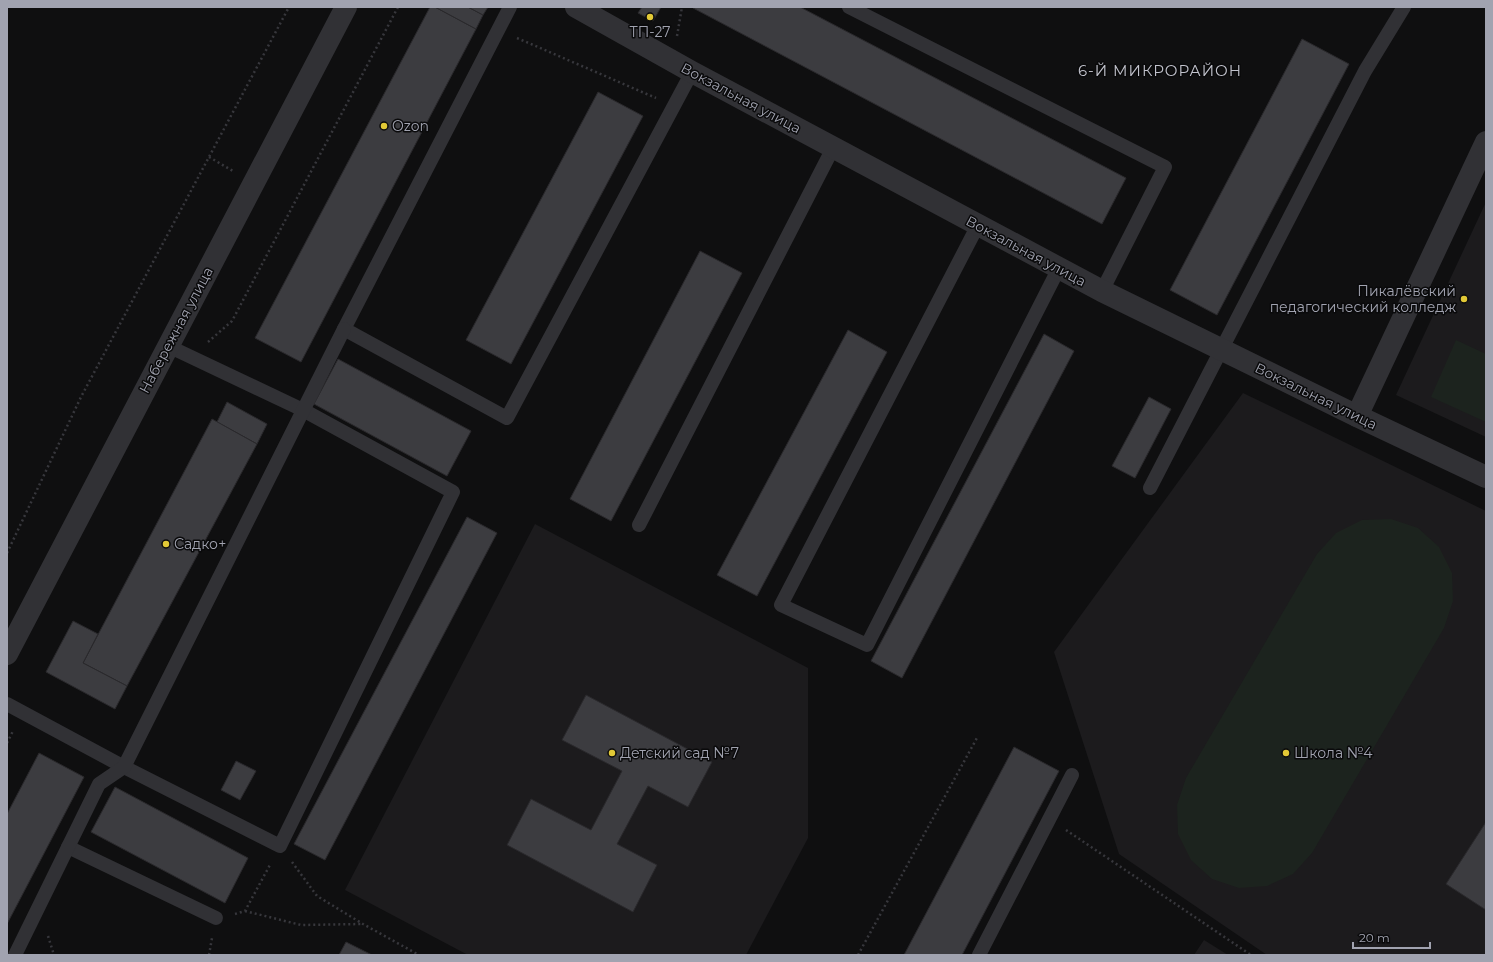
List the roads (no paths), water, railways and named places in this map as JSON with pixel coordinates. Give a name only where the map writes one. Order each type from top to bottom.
[{"type":"street","name":"Набережная улица","points":[[7,654],[346,7]]},
{"type":"street","name":"Вокзальная улица","points":[[576,7],[692,72],[1102,291],[1357,416],[1486,476]]},
{"type":"street","points":[[1357,416],[1486,142]]},
{"type":"lane","points":[[15,955],[99,784],[124,767],[344,329],[510,7]]},
{"type":"lane","points":[[849,7],[1165,167],[1102,291]]},
{"type":"lane","points":[[1150,488],[1365,71],[1404,7]]},
{"type":"lane","points":[[344,329],[506,418],[692,72]]},
{"type":"lane","points":[[639,525],[833,148]]},
{"type":"lane","points":[[978,225],[781,605],[867,645],[1059,268]]},
{"type":"lane","points":[[7,704],[124,767],[280,846],[453,492],[304,410],[168,346]]},
{"type":"lane","points":[[979,955],[1072,775]]},
{"type":"lane","points":[[68,847],[216,918]]},
{"type":"place","name":"ТП-27","points":[[650,17]]},
{"type":"place","name":"Ozon","points":[[384,126]]},
{"type":"place","name":"Пикалёвский педагогический колледж","points":[[1464,299]]},
{"type":"place","name":"Садко+","points":[[166,544]]},
{"type":"place","name":"Детский сад №7","points":[[612,753]]},
{"type":"place","name":"Школа №4","points":[[1286,753]]},
{"type":"district","name":"6-Й МИКРОРАЙОН","points":[[1160,71]]}]
